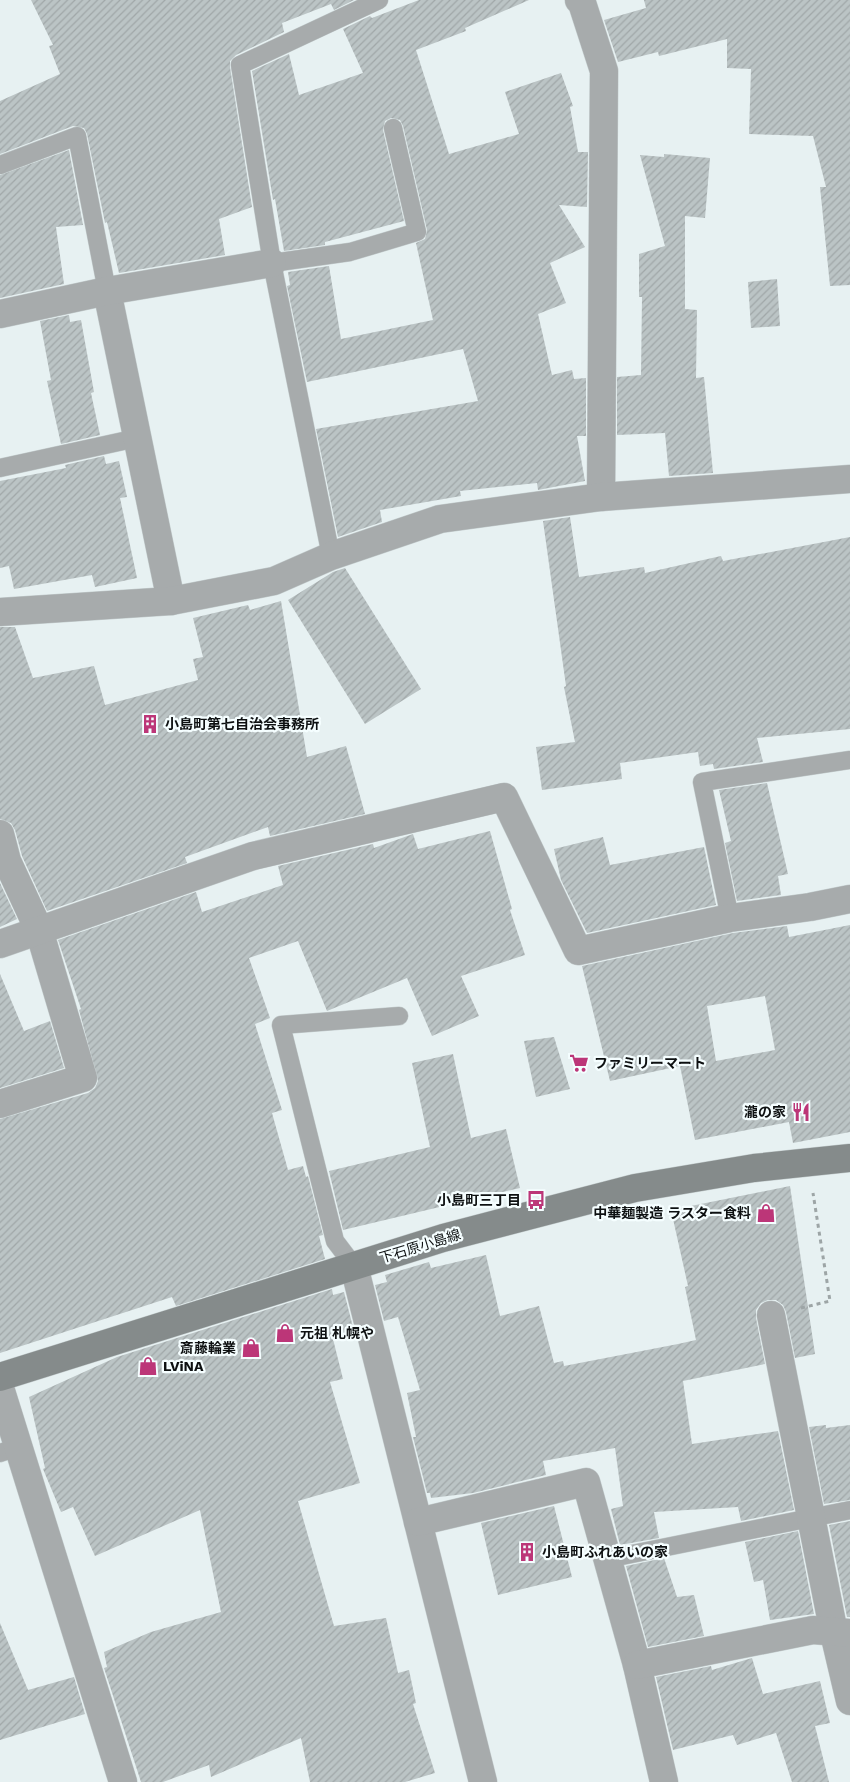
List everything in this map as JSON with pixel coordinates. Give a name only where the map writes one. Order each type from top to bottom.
[{"type":"main road","name":"下石原小島線","points":[[0,1376],[443,1238],[635,1188],[754,1168],[850,1158]]},
{"type":"street","points":[[579,0],[582,3],[604,70],[601,497]]},
{"type":"street","points":[[0,314],[107,292],[272,263]]},
{"type":"street","points":[[107,292],[171,601]]},
{"type":"street","points":[[0,612],[171,601],[274,581],[331,556],[440,519],[601,497],[850,479]]},
{"type":"street","points":[[0,944],[253,856],[504,797],[578,951],[730,918],[810,907],[850,899]]},
{"type":"street","points":[[0,834],[7,861],[39,930],[83,1078],[0,1104]]},
{"type":"street","points":[[354,1266],[483,1782]]},
{"type":"street","points":[[771,1315],[812,1518],[842,1633],[850,1701]]},
{"type":"street","points":[[0,1388],[9,1450],[123,1782]]},
{"type":"street","points":[[418,1522],[586,1482],[637,1665],[664,1782]]},
{"type":"street","points":[[637,1665],[813,1630],[842,1633]]},
{"type":"lane","points":[[331,556],[272,263],[240,65],[379,0]]},
{"type":"lane","points":[[272,263],[350,252],[417,232],[394,128]]},
{"type":"lane","points":[[0,165],[77,136],[107,292]]},
{"type":"lane","points":[[0,468],[137,438]]},
{"type":"lane","points":[[730,918],[702,782],[850,760]]},
{"type":"lane","points":[[354,1266],[335,1241],[281,1025],[399,1016]]},
{"type":"lane","points":[[607,1559],[850,1510]]},
{"type":"path","points":[[771,1315],[830,1301],[808,1163]]},
{"type":"building","points":[[31,0],[354,0],[334,10],[331,4],[282,23],[284,32],[236,55],[230,61],[252,207],[219,219],[225,255],[119,273],[107,222],[105,223],[87,134],[84,128],[73,126],[0,154],[0,101],[60,74],[49,46],[53,45]]},
{"type":"building","points":[[419,0],[529,0],[465,28],[466,31],[416,50],[449,154],[519,134],[505,92],[561,73],[573,106],[570,107],[578,152],[588,152],[587,207],[559,205],[585,247],[550,263],[566,303],[538,314],[552,375],[572,370],[574,379],[586,378],[586,436],[577,436],[585,481],[538,490],[537,483],[460,491],[461,496],[380,510],[382,522],[338,537],[316,429],[478,401],[463,349],[307,382],[287,286],[290,285],[288,272],[329,266],[341,339],[433,320],[416,243],[425,239],[427,230],[403,126],[400,120],[391,118],[385,121],[383,130],[404,221],[325,242],[325,245],[284,251],[275,199],[273,200],[252,71],[289,54],[299,95],[363,73],[343,29],[370,16],[372,18]]},
{"type":"building","points":[[644,0],[850,0],[850,285],[830,286],[820,187],[826,187],[813,136],[749,134],[751,69],[727,68],[727,39],[659,56],[658,52],[618,62],[604,20],[646,8]]},
{"type":"building","points":[[69,150],[83,225],[56,227],[64,284],[0,298],[0,175]]},
{"type":"building","points":[[664,154],[710,158],[705,218],[685,216],[685,309],[697,310],[696,378],[704,377],[713,473],[669,476],[665,433],[617,435],[617,377],[641,375],[642,297],[639,297],[639,254],[665,246],[640,155],[664,157]]},
{"type":"building","points":[[777,279],[780,326],[751,328],[748,282]]},
{"type":"building","points":[[69,315],[70,322],[81,320],[94,392],[91,393],[100,435],[61,444],[47,381],[51,380],[40,321]]},
{"type":"building","points":[[104,456],[106,464],[119,461],[127,497],[120,498],[137,578],[95,587],[92,575],[14,589],[9,566],[0,568],[0,481],[66,468],[65,465]]},
{"type":"building","points":[[570,517],[579,577],[644,567],[645,573],[721,556],[723,561],[850,537],[850,729],[757,738],[763,762],[714,769],[713,764],[700,766],[698,752],[620,763],[622,779],[542,790],[536,747],[575,742],[564,687],[566,686],[543,521]]},
{"type":"building","points":[[345,568],[421,689],[365,724],[288,600],[333,572]]},
{"type":"building","points":[[281,601],[307,757],[346,746],[365,814],[270,836],[268,827],[185,857],[187,863],[47,911],[22,856],[15,830],[11,823],[0,819],[0,627],[15,627],[33,678],[94,666],[105,705],[198,680],[193,659],[203,657],[193,618],[248,605],[250,610]]},
{"type":"building","points":[[767,783],[788,874],[778,876],[781,895],[737,901],[725,843],[731,841],[719,790]]},
{"type":"building","points":[[490,831],[512,909],[510,910],[525,955],[461,976],[479,1016],[432,1036],[407,978],[327,1011],[298,941],[249,958],[270,1018],[255,1024],[282,1110],[272,1113],[288,1170],[303,1166],[306,1177],[308,1176],[323,1235],[319,1236],[325,1259],[176,1306],[172,1297],[0,1353],[0,1119],[88,1093],[95,1088],[98,1081],[79,1010],[81,1009],[58,940],[196,892],[202,912],[283,885],[278,866],[373,844],[374,848],[413,834],[418,849]]},
{"type":"building","points":[[603,837],[610,865],[704,847],[716,905],[587,933],[561,880],[554,849]]},
{"type":"building","points":[[0,883],[17,919],[0,927]]},
{"type":"building","points":[[850,925],[850,1132],[793,1143],[789,1122],[695,1140],[680,1066],[610,1081],[582,966],[733,933],[787,926],[789,937]],"holes":[[[765,996],[775,1050],[716,1061],[707,1006]]]},
{"type":"building","points":[[0,974],[24,1031],[50,1021],[64,1068],[0,1088]]},
{"type":"building","points":[[554,1037],[570,1089],[536,1097],[524,1041]]},
{"type":"building","points":[[453,1054],[471,1138],[506,1129],[520,1188],[343,1230],[329,1171],[430,1147],[412,1063]]},
{"type":"building","points":[[790,1186],[815,1354],[795,1358],[783,1305],[776,1300],[768,1300],[761,1303],[756,1310],[765,1364],[683,1381],[692,1444],[778,1431],[794,1510],[741,1521],[738,1507],[654,1512],[659,1538],[620,1545],[611,1509],[623,1506],[615,1448],[543,1461],[546,1475],[473,1493],[431,1498],[430,1493],[427,1493],[413,1437],[416,1437],[407,1393],[420,1390],[398,1317],[384,1321],[375,1285],[387,1282],[385,1275],[429,1262],[431,1268],[486,1255],[500,1316],[539,1306],[554,1363],[563,1361],[564,1366],[678,1344],[696,1340],[685,1287],[688,1286],[671,1210]]},
{"type":"building","points":[[332,1289],[333,1295],[344,1292],[354,1331],[333,1339],[343,1379],[330,1382],[360,1483],[298,1501],[334,1626],[386,1618],[398,1673],[409,1670],[416,1703],[413,1704],[435,1773],[405,1782],[310,1782],[301,1738],[211,1777],[209,1765],[163,1782],[141,1782],[104,1668],[107,1667],[104,1652],[151,1632],[221,1612],[200,1510],[95,1556],[73,1507],[61,1512],[43,1469],[45,1468],[29,1397],[117,1357]]},
{"type":"building","points":[[826,1425],[826,1428],[850,1425],[850,1500],[824,1504],[809,1427]]},
{"type":"building","name":"小島町ふれあいの家","points":[[554,1506],[572,1577],[498,1595],[481,1523]]},
{"type":"building","points":[[850,1521],[850,1617],[847,1617],[829,1525]]},
{"type":"building","points":[[798,1531],[814,1614],[770,1620],[763,1580],[754,1582],[745,1542]]},
{"type":"building","points":[[664,1558],[677,1597],[694,1595],[704,1636],[648,1647],[626,1566]]},
{"type":"building","points":[[0,1623],[28,1690],[74,1677],[85,1714],[0,1740]]},
{"type":"building","points":[[752,1658],[763,1694],[820,1681],[830,1723],[815,1726],[829,1782],[792,1782],[776,1733],[737,1745],[733,1735],[673,1750],[656,1677],[711,1666],[712,1670]]},
{"type":"place","name":"小島町第七自治会事務所","points":[[150,724]]},
{"type":"place","name":"ファミリーマート","points":[[579,1063]]},
{"type":"place","name":"瀧の家","points":[[801,1112]]},
{"type":"place","name":"小島町三丁目","points":[[536,1200]]},
{"type":"place","name":"中華麺製造 ラスター食料","points":[[766,1213]]},
{"type":"place","name":"元祖 札幌や","points":[[285,1333]]},
{"type":"place","name":"斎藤輪業","points":[[251,1348]]},
{"type":"place","name":"LViNA","points":[[148,1366]]},
{"type":"place","name":"小島町ふれあいの家","points":[[527,1552]]}]
